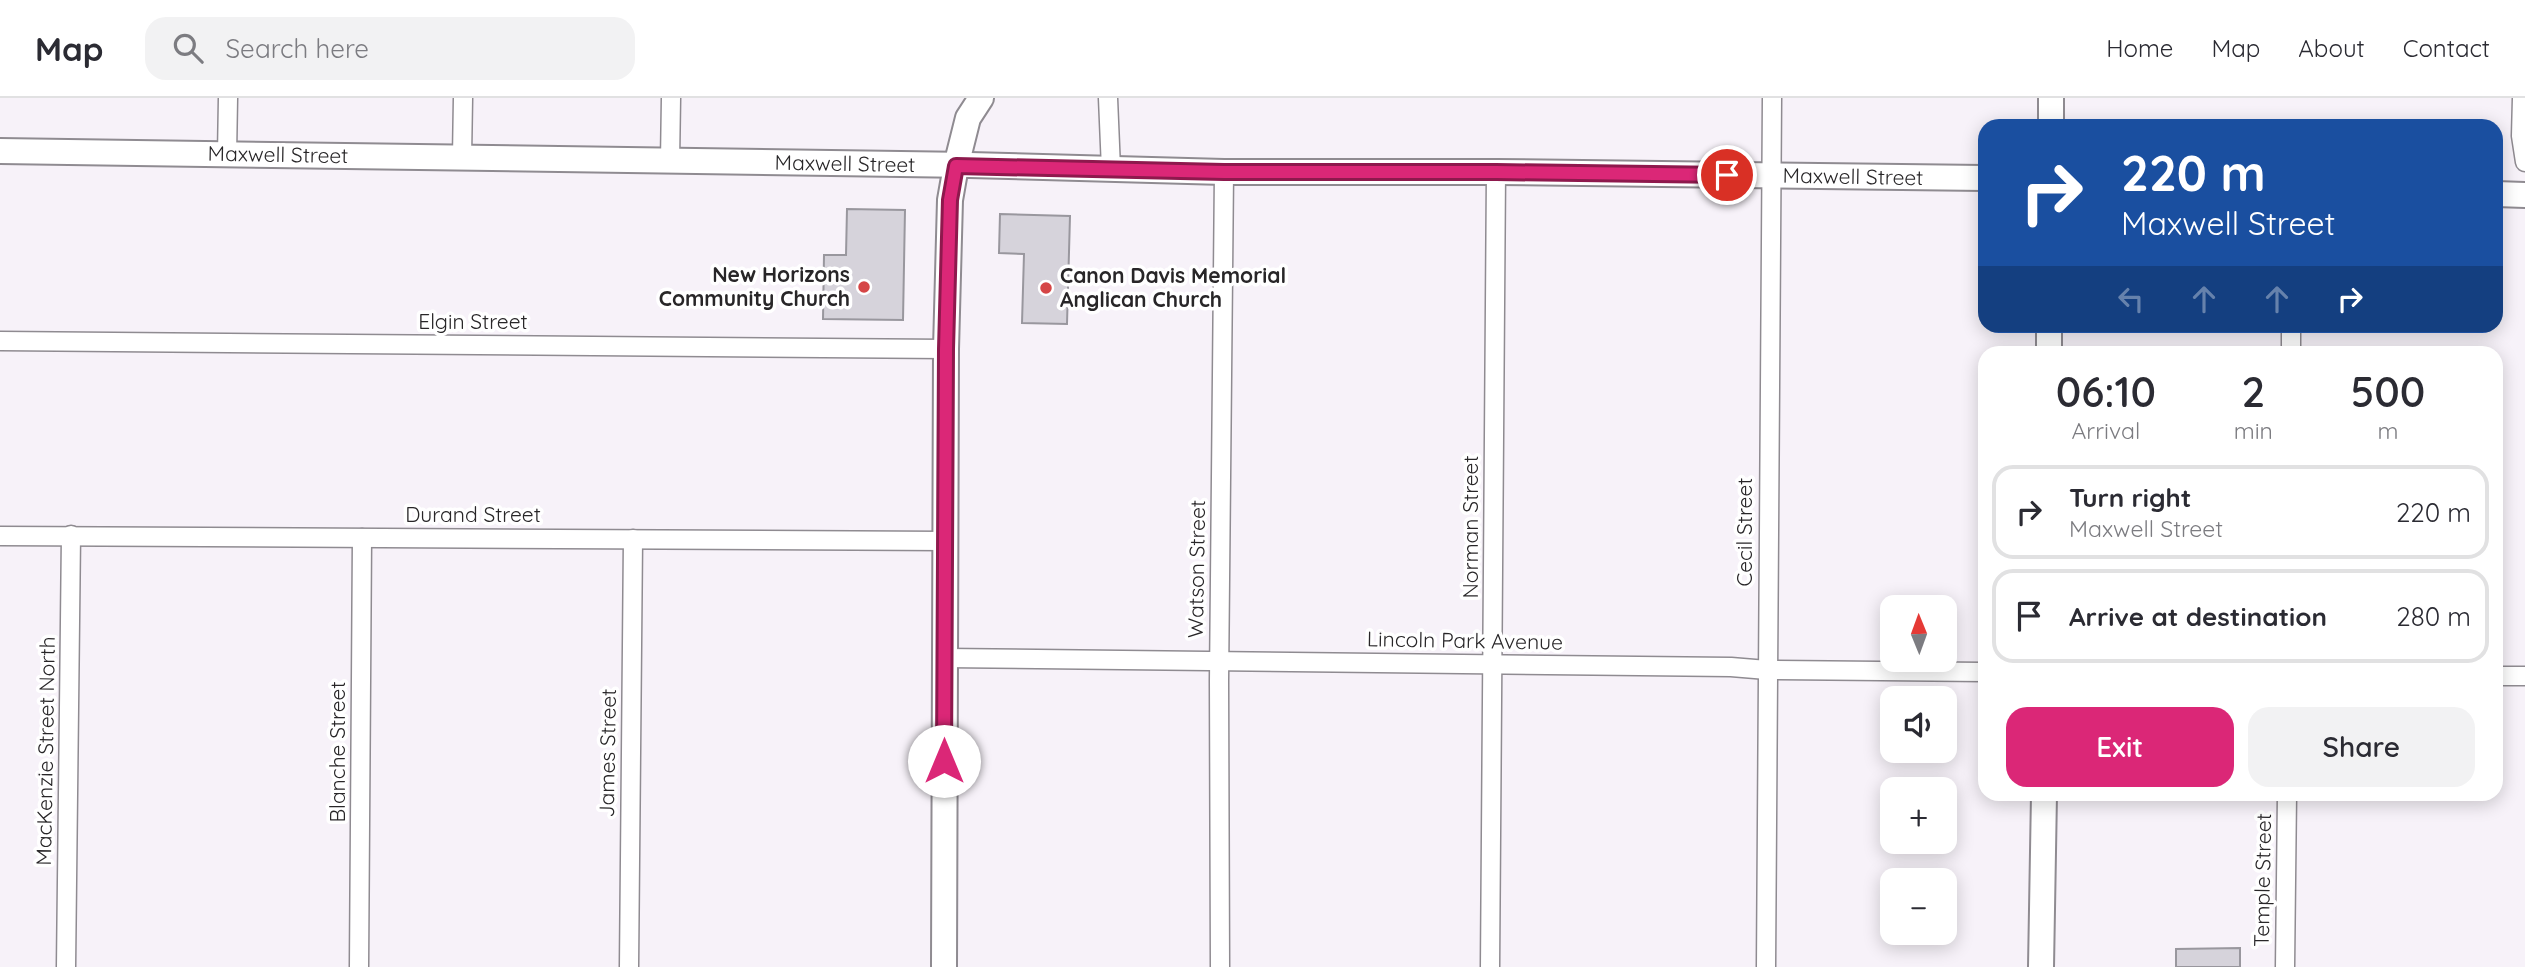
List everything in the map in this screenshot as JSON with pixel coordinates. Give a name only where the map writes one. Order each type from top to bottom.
[{"type":"street","points":[[227,155],[228,98]]},
{"type":"street","points":[[462,158],[463,98]]},
{"type":"street","points":[[670,161],[671,98]]},
{"type":"street","points":[[944,967],[946,349],[950,200],[968,118],[981,98]]},
{"type":"street","points":[[1108,98],[1111,169]]},
{"type":"street","name":"Cecil Street","points":[[1766,967],[1772,98]]},
{"type":"street","points":[[2051,119],[2052,98]]},
{"type":"street","points":[[2522,98],[2521,136],[2525,162]]},
{"type":"street","name":"Maxwell Street","points":[[0,151],[1224,172],[1496,172],[1978,178]]},
{"type":"street","name":"Watson Street","points":[[1220,967],[1219,661],[1224,172]]},
{"type":"street","name":"Norman Street","points":[[1490,967],[1496,172]]},
{"type":"street","points":[[2503,194],[2525,195]]},
{"type":"street","name":"Elgin Street","points":[[0,341],[946,349]]},
{"type":"street","name":"Durand Street","points":[[0,536],[946,541]]},
{"type":"street","name":"MacKenzie Street North","points":[[66,967],[71,536]]},
{"type":"street","name":"Blanche Street","points":[[359,967],[362,538]]},
{"type":"street","name":"James Street","points":[[629,967],[633,539]]},
{"type":"street","name":"Lincoln Park Avenue","points":[[945,658],[1978,672]]},
{"type":"street","points":[[2503,676],[2525,676]]},
{"type":"street","points":[[2041,967],[2044,801]]},
{"type":"street","name":"Temple Street","points":[[2285,967],[2287,801]]},
{"type":"building","name":"New Horizons Community Church","points":[[847,209],[905,210],[903,320],[823,319],[824,255],[846,255]]},
{"type":"building","name":"Canon Davis Memorial Anglican Church","points":[[1000,214],[1070,216],[1067,324],[1022,323],[1024,254],[999,253]]},
{"type":"building","points":[[2240,948],[2240,967],[2176,967],[2176,949]]},
{"type":"place","name":"New Horizons Community Church","points":[[864,287]]},
{"type":"place","name":"Canon Davis Memorial Anglican Church","points":[[1046,288]]},
{"type":"route","points":[[944,761],[946,349],[950,200],[956,166],[1224,172],[1727,175]]}]
